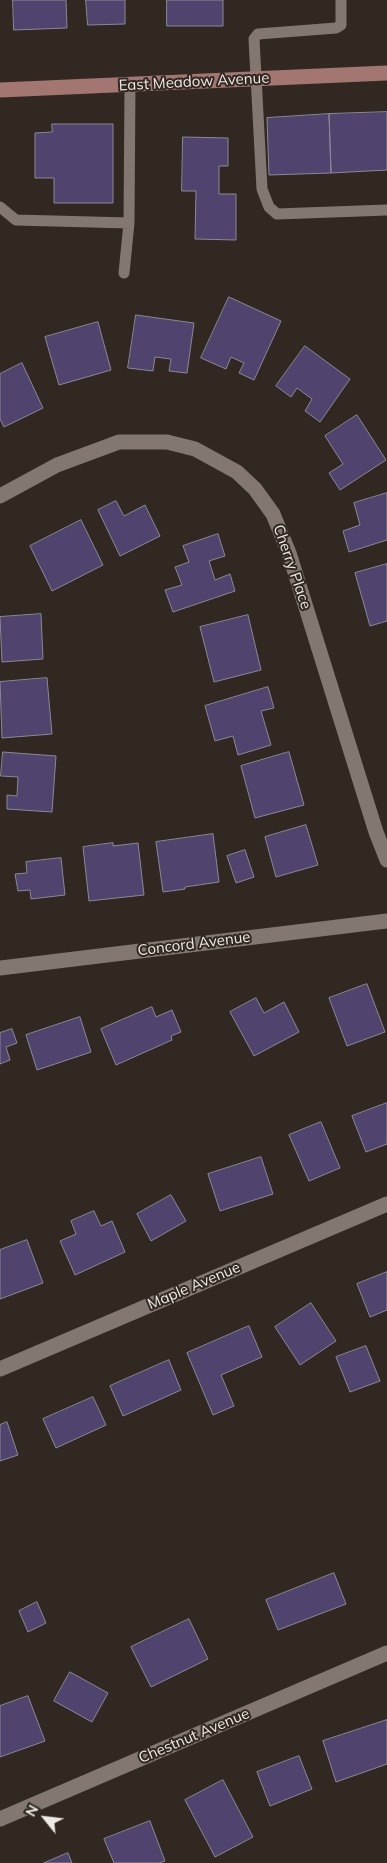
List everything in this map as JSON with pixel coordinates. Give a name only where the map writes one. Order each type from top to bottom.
[{"type":"street","name":"East Meadow Avenue","points":[[0,90],[387,73]]},
{"type":"street","name":"Cherry Place","points":[[0,496],[57,465],[119,442],[167,442],[196,449],[237,472],[255,489],[273,514],[289,553],[376,832],[387,860]]},
{"type":"street","name":"Concord Avenue","points":[[0,968],[387,921]]},
{"type":"street","name":"Maple Avenue","points":[[0,1368],[387,1204]]},
{"type":"street","name":"Chestnut Avenue","points":[[0,1819],[387,1653]]},
{"type":"lane","points":[[341,0],[341,25],[336,28],[258,34],[254,39],[262,189],[269,207],[277,214],[387,210]]},
{"type":"lane","points":[[124,273],[129,224],[130,85]]},
{"type":"lane","points":[[0,207],[16,220],[129,224]]},
{"type":"building","points":[[13,0],[66,0],[67,28],[14,30]]},
{"type":"building","points":[[86,0],[125,0],[125,24],[88,25]]},
{"type":"building","points":[[167,0],[223,0],[223,26],[167,26]]},
{"type":"building","points":[[387,112],[387,170],[331,173],[329,114]]},
{"type":"building","points":[[329,114],[331,173],[269,175],[267,118]]},
{"type":"building","points":[[52,124],[113,124],[113,203],[54,203],[54,178],[35,178],[35,133],[52,132]]},
{"type":"building","points":[[183,137],[228,138],[228,166],[219,166],[219,194],[236,194],[236,240],[195,239],[196,191],[182,191]]},
{"type":"building","points":[[229,297],[281,321],[254,380],[239,373],[244,363],[231,357],[226,369],[201,358]]},
{"type":"building","points":[[136,315],[194,323],[187,373],[169,371],[171,359],[155,357],[153,371],[128,368]]},
{"type":"building","points":[[98,322],[111,370],[59,385],[45,337]]},
{"type":"building","points":[[305,346],[350,379],[320,422],[305,411],[312,399],[297,388],[291,397],[276,386]]},
{"type":"building","points":[[22,363],[43,408],[4,427],[0,419],[0,374]]},
{"type":"building","points":[[357,415],[386,460],[340,490],[329,473],[343,464],[325,436]]},
{"type":"building","points":[[387,493],[387,540],[349,552],[343,531],[360,525],[354,503]]},
{"type":"building","points":[[116,501],[124,516],[145,505],[160,536],[120,556],[98,510]]},
{"type":"building","points":[[81,520],[103,565],[52,591],[30,546]]},
{"type":"building","points":[[218,534],[225,556],[209,561],[215,580],[230,574],[235,591],[173,612],[165,590],[182,585],[175,567],[189,562],[183,546]]},
{"type":"building","points":[[387,564],[387,621],[370,626],[355,573]]},
{"type":"building","points":[[41,614],[43,659],[2,662],[0,617]]},
{"type":"building","points":[[248,615],[261,670],[214,682],[200,627]]},
{"type":"building","points":[[47,678],[52,734],[2,738],[0,682]]},
{"type":"building","points":[[268,687],[274,708],[261,711],[271,745],[238,755],[233,736],[215,741],[205,706]]},
{"type":"building","points":[[3,752],[56,756],[52,812],[7,809],[7,795],[17,796],[18,777],[1,776]]},
{"type":"building","points":[[289,752],[304,805],[255,818],[241,766]]},
{"type":"building","points":[[306,825],[318,865],[276,877],[265,837]]},
{"type":"building","points":[[213,834],[219,882],[163,892],[156,842]]},
{"type":"building","points":[[113,843],[113,846],[138,843],[144,895],[89,901],[83,847]]},
{"type":"building","points":[[245,850],[254,877],[236,883],[227,856]]},
{"type":"building","points":[[61,858],[65,895],[31,899],[30,890],[18,891],[15,874],[27,873],[26,862]]},
{"type":"building","points":[[367,984],[385,1032],[347,1046],[329,998]]},
{"type":"building","points":[[256,998],[264,1013],[284,1002],[299,1032],[254,1056],[230,1012]]},
{"type":"building","points":[[152,1007],[156,1017],[172,1010],[181,1032],[171,1036],[172,1040],[116,1065],[101,1029]]},
{"type":"building","points":[[80,1017],[91,1052],[37,1070],[26,1035]]},
{"type":"building","points":[[12,1029],[17,1043],[6,1047],[10,1060],[0,1064],[0,1033]]},
{"type":"building","points":[[387,1103],[387,1144],[366,1152],[352,1116]]},
{"type":"building","points":[[321,1122],[340,1168],[309,1181],[289,1135]]},
{"type":"building","points":[[261,1157],[273,1194],[220,1211],[208,1174]]},
{"type":"building","points":[[171,1195],[186,1221],[151,1241],[137,1214]]},
{"type":"building","points":[[94,1211],[101,1226],[112,1221],[125,1252],[75,1275],[60,1241],[76,1234],[71,1221]]},
{"type":"building","points":[[27,1240],[43,1283],[0,1299],[0,1250]]},
{"type":"building","points":[[387,1272],[387,1310],[370,1317],[357,1284]]},
{"type":"building","points":[[311,1303],[336,1341],[300,1365],[275,1327]]},
{"type":"building","points":[[249,1326],[262,1357],[221,1375],[234,1406],[213,1415],[187,1353]]},
{"type":"building","points":[[366,1346],[380,1381],[350,1392],[336,1357]]},
{"type":"building","points":[[169,1360],[181,1390],[123,1416],[110,1386]]},
{"type":"building","points":[[93,1397],[106,1425],[56,1448],[43,1419]]},
{"type":"building","points":[[7,1422],[18,1455],[0,1461],[0,1425]]},
{"type":"building","points":[[334,1573],[346,1604],[278,1630],[266,1600]]},
{"type":"building","points":[[37,1602],[46,1623],[28,1632],[19,1611]]},
{"type":"building","points":[[189,1619],[208,1659],[151,1687],[131,1647]]},
{"type":"building","points":[[70,1672],[108,1693],[92,1722],[54,1701]]},
{"type":"building","points":[[28,1696],[45,1741],[0,1757],[0,1706]]},
{"type":"building","points":[[387,1720],[387,1764],[336,1782],[323,1741]]},
{"type":"building","points":[[299,1756],[312,1789],[270,1806],[257,1772]]},
{"type":"building","points":[[223,1780],[253,1837],[215,1857],[185,1800]]},
{"type":"building","points":[[150,1821],[165,1861],[159,1863],[114,1863],[104,1839]]},
{"type":"building","points":[[68,1853],[72,1863],[44,1863]]}]
